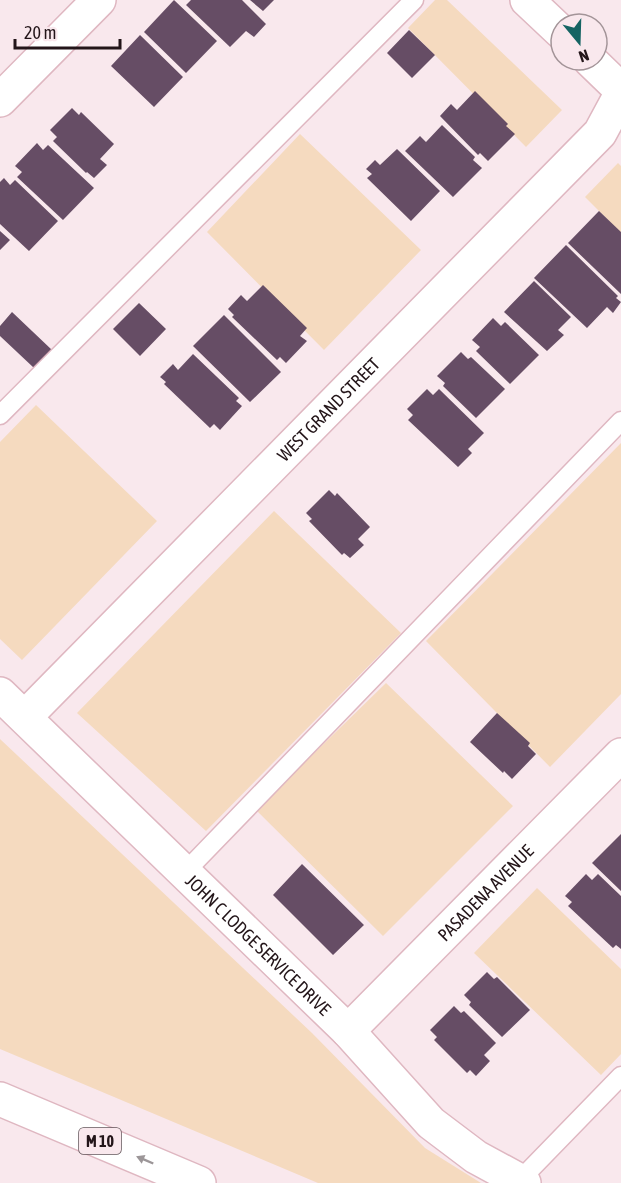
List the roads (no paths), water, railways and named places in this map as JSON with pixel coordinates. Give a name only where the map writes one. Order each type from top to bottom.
[{"type":"main road","points":[[0,100],[99,0]]},
{"type":"main road","points":[[527,0],[549,21]]},
{"type":"main road","points":[[602,72],[621,92]]},
{"type":"main road","name":"WEST GRAND STREET","points":[[24,717],[600,133],[621,92]]},
{"type":"main road","name":"JOHN C LODGE SERVICE DRIVE","points":[[0,694],[348,1031],[431,1123],[476,1157],[522,1182]]},
{"type":"main road","name":"PASADENA AVENUE","points":[[348,1031],[621,755]]},
{"type":"main road","name":"M 10","points":[[0,1099],[199,1183]]},
{"type":"lane","points":[[0,415],[414,0]]},
{"type":"lane","points":[[184,872],[621,421]]},
{"type":"lane","points":[[522,1182],[621,1076]]}]
